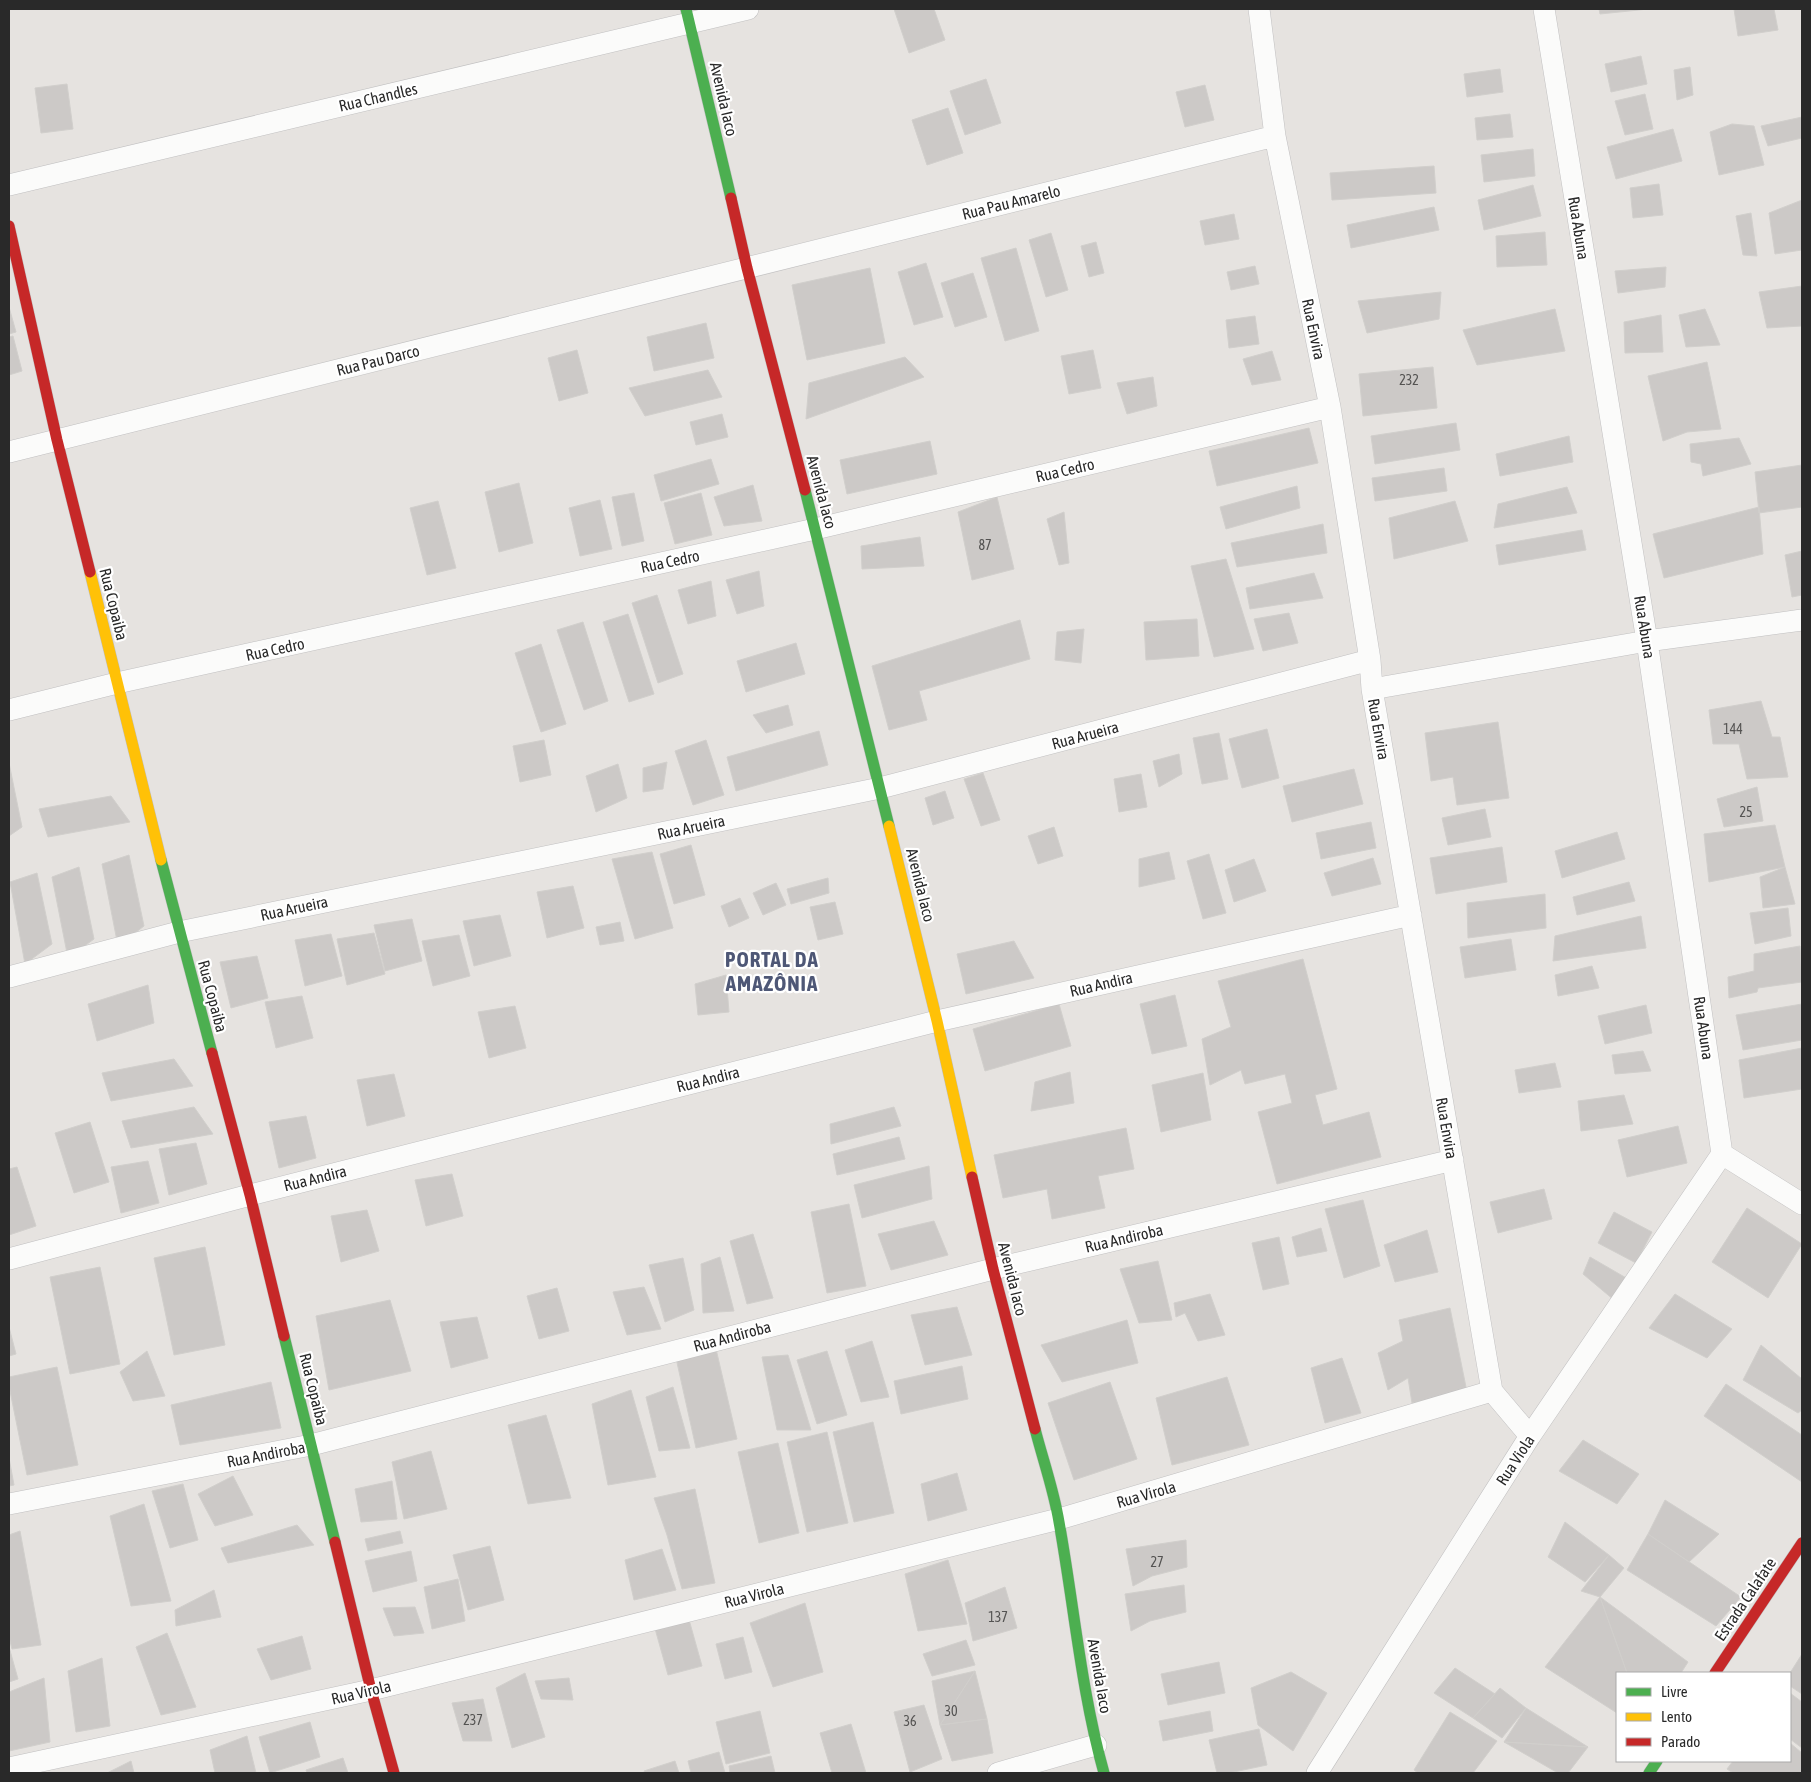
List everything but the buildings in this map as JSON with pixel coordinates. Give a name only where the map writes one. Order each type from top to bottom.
[{"type":"street","name":"Rua Chandles","points":[[9,185],[688,16],[748,9]]},
{"type":"street","name":"Rua Envira","points":[[1259,9],[1275,136],[1330,407],[1370,660],[1372,689],[1492,1392]]},
{"type":"street","name":"Rua Abuna","points":[[1544,9],[1647,641],[1722,1154]]},
{"type":"street","name":"Avenida Iaco","points":[[688,16],[747,268],[880,788],[937,1022],[993,1268],[1059,1520],[1096,1745],[1104,1773]]},
{"type":"street","name":"Rua Pau Amarelo","points":[[747,268],[1275,136]]},
{"type":"street","name":"Rua Copaiba","points":[[9,226],[57,440],[117,684],[179,932],[250,1195],[371,1690],[394,1773]]},
{"type":"street","name":"Rua Pau Darco","points":[[9,452],[747,268]]},
{"type":"street","name":"Rua Cedro","points":[[9,710],[117,684],[815,529],[1330,407]]},
{"type":"street","points":[[1372,689],[1647,641],[1802,620]]},
{"type":"street","name":"Rua Arueira","points":[[9,977],[179,932],[880,788],[1370,660]]},
{"type":"street","name":"Rua Andira","points":[[9,1259],[250,1195],[937,1022],[1410,915]]},
{"type":"street","points":[[1722,1154],[1802,1204]]},
{"type":"street","name":"Rua Viola","points":[[1317,1773],[1530,1436],[1722,1154]]},
{"type":"street","name":"Rua Andiroba","points":[[9,1504],[311,1445],[993,1268],[1453,1160]]},
{"type":"street","points":[[1492,1392],[1530,1436]]},
{"type":"street","name":"Rua Virola","points":[[9,1768],[371,1690],[1059,1520],[1492,1392]]},
{"type":"street","name":"Estrada Calafate","points":[[1717,1672],[1802,1543]]},
{"type":"street","points":[[998,1773],[1096,1745]]},
{"type":"street","points":[[1649,1773],[1656,1762]]},
{"type":"traffic: fast","points":[[686,9],[731,198]]},
{"type":"traffic: fast","points":[[805,490],[889,826]]},
{"type":"traffic: fast","points":[[161,860],[212,1053]]},
{"type":"traffic: fast","points":[[284,1336],[335,1542]]},
{"type":"traffic: fast","points":[[1035,1429],[1057,1510],[1089,1711],[1104,1773]]},
{"type":"traffic: fast","points":[[1649,1773],[1656,1762]]},
{"type":"traffic: slow","points":[[90,572],[161,860]]},
{"type":"traffic: slow","points":[[889,826],[937,1021],[972,1177]]},
{"type":"traffic: jam","points":[[731,198],[747,268],[805,490]]},
{"type":"traffic: jam","points":[[9,226],[57,440],[90,572]]},
{"type":"traffic: jam","points":[[212,1053],[250,1195],[284,1336]]},
{"type":"traffic: jam","points":[[972,1177],[993,1269],[1035,1429]]},
{"type":"traffic: jam","points":[[335,1542],[371,1690],[394,1773]]},
{"type":"traffic: jam","points":[[1716,1672],[1802,1543]]},
{"type":"district","name":"PORTAL DA AMAZÔNIA","points":[[772,971]]}]
